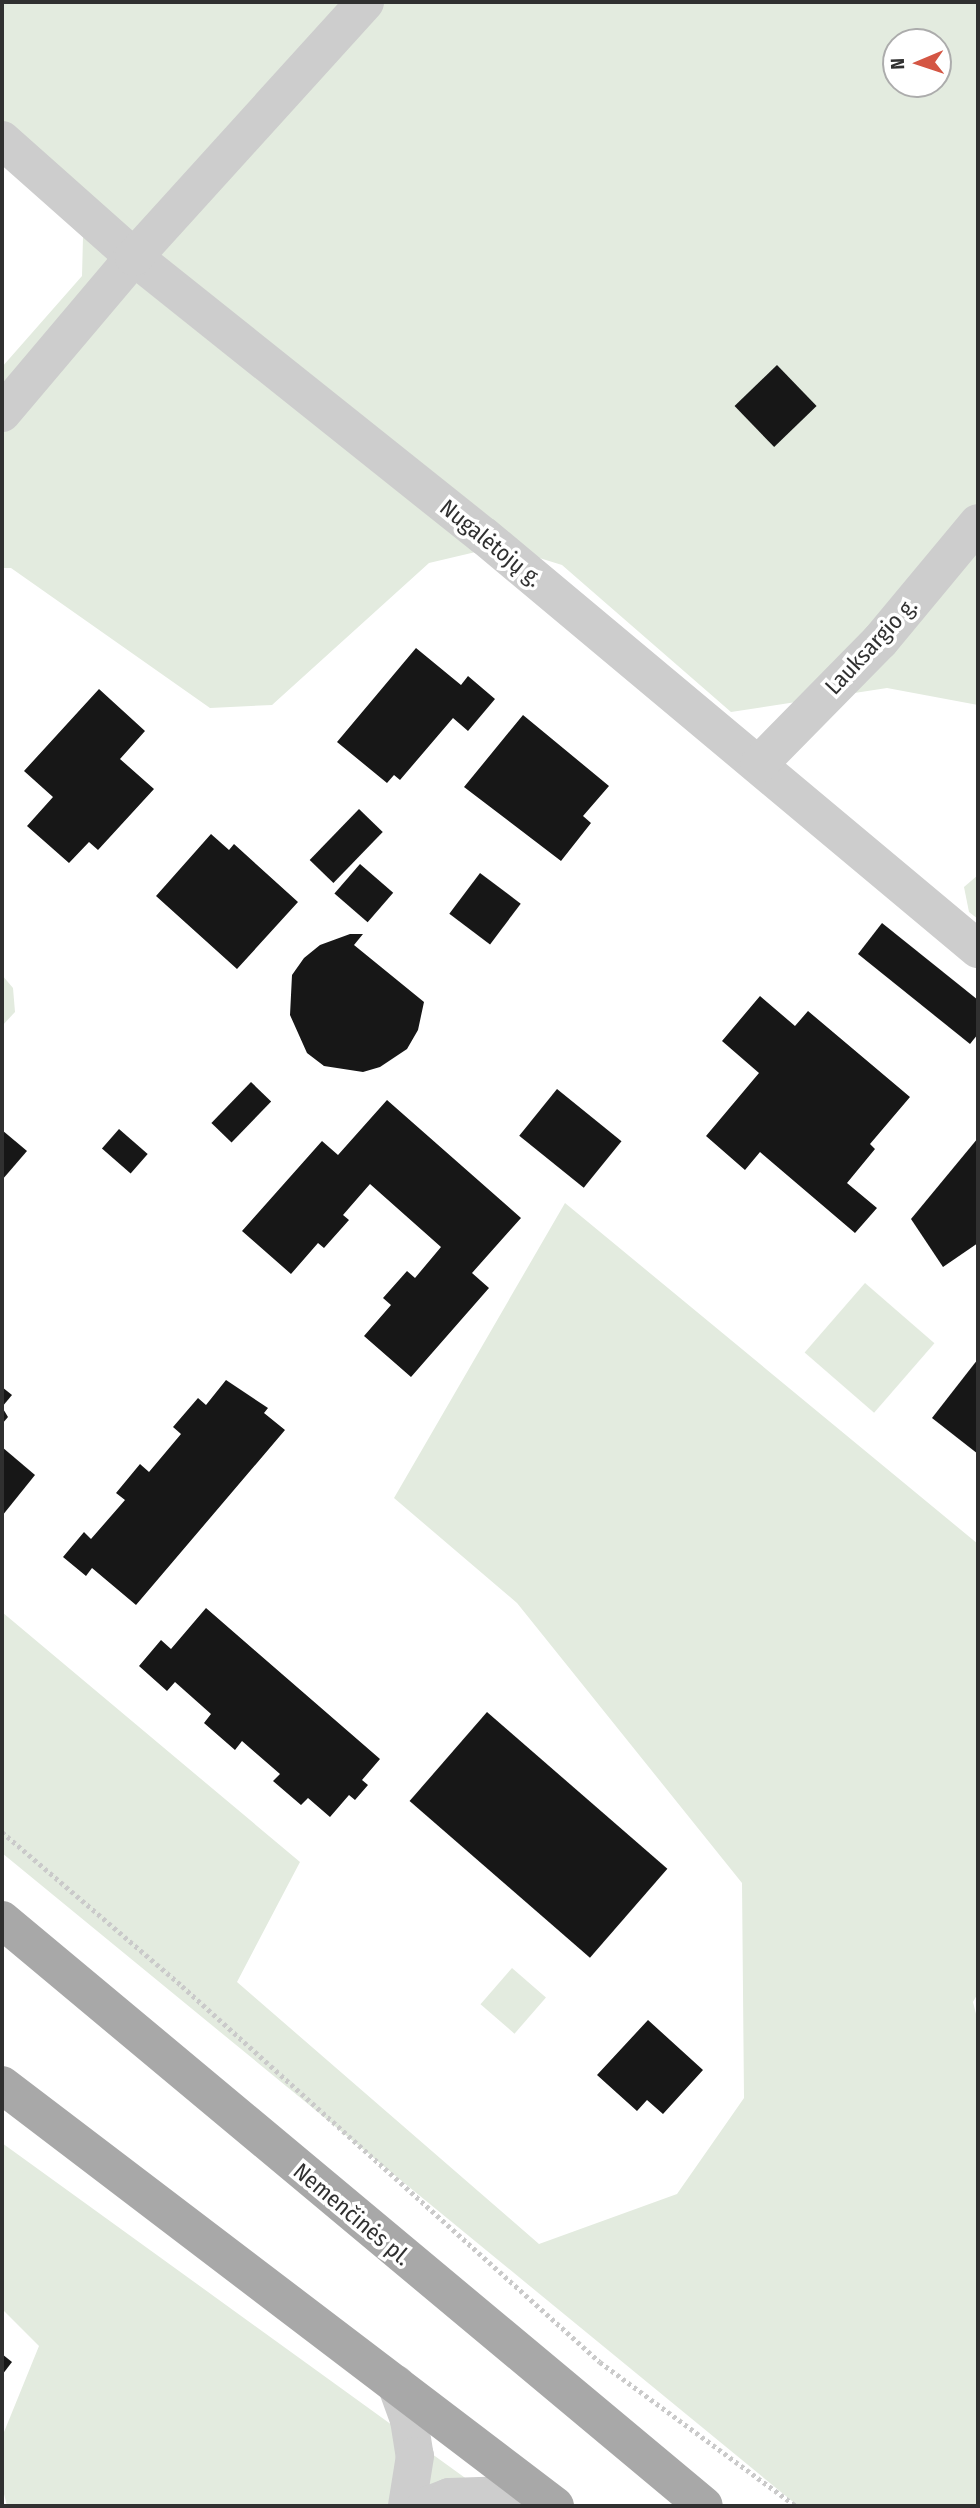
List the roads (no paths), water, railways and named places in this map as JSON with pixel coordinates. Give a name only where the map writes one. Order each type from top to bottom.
[{"type":"main road","name":"Nemenčinės pl.","points":[[2,1920],[704,2506]]},
{"type":"main road","points":[[2,2085],[547,2500]]},
{"type":"street","points":[[2,414],[134,257],[365,2]]},
{"type":"street","name":"Nugalėtojų g.","points":[[2,139],[134,257],[759,764],[978,949]]},
{"type":"street","name":"Lauksargio g.","points":[[759,764],[880,641],[978,523]]},
{"type":"street","points":[[396,2384],[409,2420],[415,2456],[407,2506]]},
{"type":"street","points":[[426,2506],[449,2497],[547,2500]]}]
